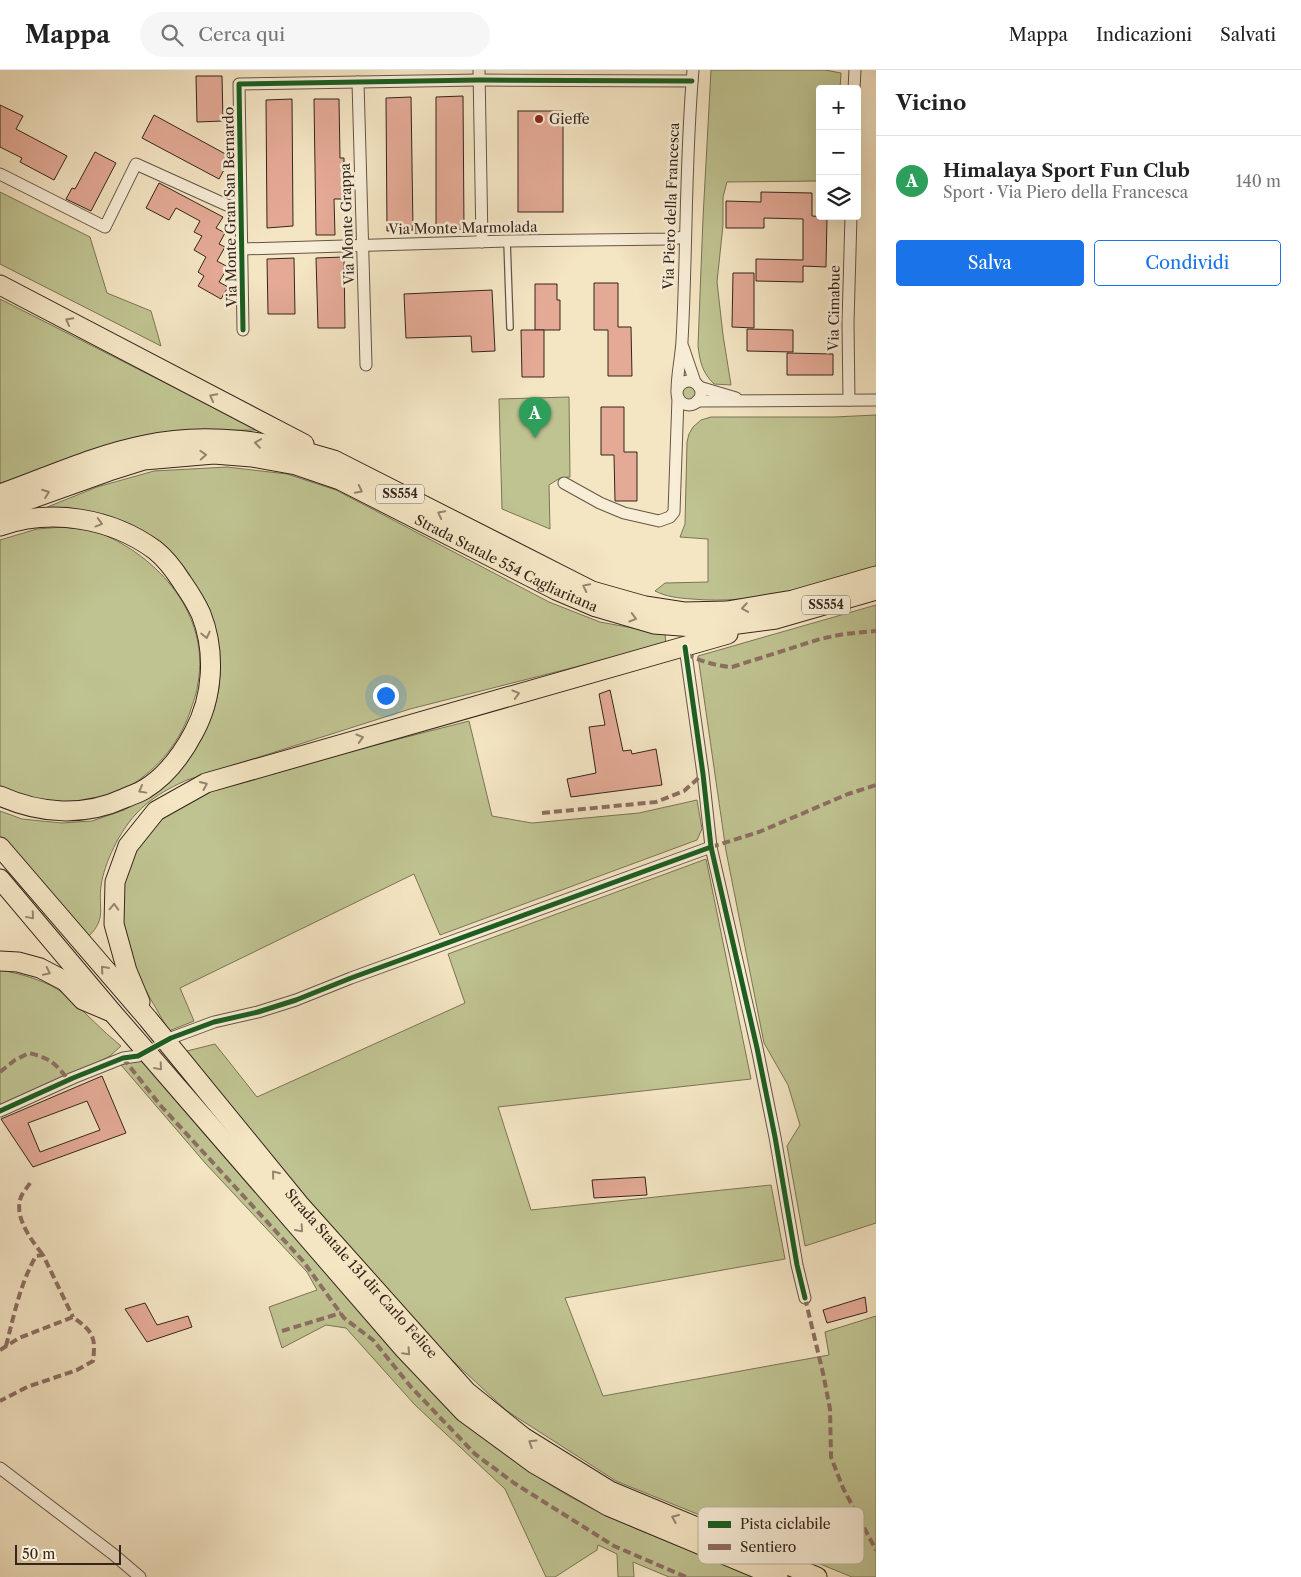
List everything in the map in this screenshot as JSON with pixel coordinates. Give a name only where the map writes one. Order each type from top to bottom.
[{"type":"highway","points":[[0,284],[334,460]]},
{"type":"highway","name":"Strada Statale 554 Cagliaritana","points":[[0,494],[109,454],[146,444],[218,439],[254,442],[294,448],[334,460],[592,590],[645,606],[684,612],[727,611],[793,600],[876,576]]},
{"type":"highway","name":"Strada Statale 554 Cagliaritana","points":[[0,510],[144,460],[214,454],[252,457],[296,465],[340,480],[556,590],[596,607],[654,624],[706,628],[776,619],[876,590]]},
{"type":"highway","points":[[0,526],[18,519],[62,517],[98,522],[122,531],[146,544],[157,552],[177,574],[201,615],[208,640],[211,669],[208,696],[200,722],[186,747],[163,775],[145,789],[117,802],[90,810],[69,812],[37,809],[0,796]]},
{"type":"highway","points":[[148,1019],[127,971],[114,924],[115,882],[128,846],[156,811],[206,783],[380,732],[685,647],[776,619]]},
{"type":"highway","name":"Strada Statale 131 dir Carlo Felice","points":[[0,847],[148,1019],[299,1204],[467,1392],[524,1438],[610,1491],[698,1528]]},
{"type":"highway","name":"Strada Statale 131 dir Carlo Felice","points":[[0,879],[112,1012],[405,1350],[464,1412],[535,1464],[608,1506],[698,1544]]},
{"type":"highway","points":[[0,961],[18,962],[40,968],[65,981],[83,1000],[112,1012]]},
{"type":"highway","name":"Strada Statale 131 dir Carlo Felice","points":[[747,1564],[778,1577]]},
{"type":"highway","name":"Strada Statale 131 dir Carlo Felice","points":[[786,1564],[817,1577]]},
{"type":"street","points":[[854,85],[855,70]]},
{"type":"street","points":[[358,82],[479,75],[693,75]]},
{"type":"street","points":[[479,75],[482,242]]},
{"type":"street","name":"Via Piero della Francesca","points":[[564,483],[600,503],[658,521],[670,517],[674,512],[678,394],[682,343],[684,237],[693,75]]},
{"type":"street","name":"Via Monte Gran San Bernardo","points":[[244,330],[240,211],[239,84],[358,82]]},
{"type":"street","name":"Via Monte Grappa","points":[[358,82],[366,365]]},
{"type":"street","points":[[0,174],[105,227],[136,164],[240,211]]},
{"type":"street","name":"Via Cimabue","points":[[849,400],[848,323],[851,220]]},
{"type":"street","name":"Via Monte Marmolada","points":[[242,249],[507,241],[671,239],[684,237]]},
{"type":"street","name":"Via Piero della Francesca","points":[[678,432],[701,393],[682,343]]},
{"type":"street","points":[[744,400],[684,382],[681,384],[678,394],[684,404],[744,400],[876,400]]},
{"type":"street","points":[[685,647],[704,774],[711,847],[757,1048],[775,1137],[797,1265],[805,1298]]},
{"type":"street","points":[[171,1038],[214,1022],[258,1012],[296,1000],[350,978],[711,847]]},
{"type":"street","points":[[0,1111],[123,1058],[138,1056]]},
{"type":"street","points":[[0,1468],[113,1554],[140,1577]]},
{"type":"lane","points":[[507,241],[510,327]]},
{"type":"green space","points":[[711,70],[825,70],[841,73],[840,85],[816,85],[816,181],[727,182],[723,197],[723,225],[717,282],[731,385],[714,384],[710,380],[702,366],[698,346]]},
{"type":"green space","points":[[0,192],[90,237],[107,293],[151,311],[161,346],[0,264]]},
{"type":"green space","points":[[0,299],[258,430],[181,431],[0,486]]},
{"type":"green space","points":[[689,384],[695,387],[698,393],[695,399],[689,402],[683,399],[680,393],[683,387]]},
{"type":"green space","points":[[569,397],[570,477],[560,478],[549,485],[550,529],[502,509],[499,399]]},
{"type":"green space","points":[[876,415],[876,568],[786,592],[739,599],[682,598],[655,591],[665,583],[708,582],[708,539],[680,537],[685,524],[687,442],[693,427],[701,420],[711,417]]},
{"type":"green space","points":[[227,467],[287,474],[336,490],[549,602],[600,622],[665,634],[666,644],[410,709],[187,780],[147,803],[124,829],[105,867],[100,894],[101,912],[98,924],[89,936],[82,935],[0,841],[0,811],[22,819],[62,823],[92,821],[124,810],[147,797],[190,754],[214,710],[220,673],[215,645],[162,549],[40,510],[97,487],[154,471]]},
{"type":"green space","points":[[63,527],[100,533],[142,557],[160,573],[176,592],[188,612],[196,634],[200,658],[196,694],[190,712],[179,736],[164,757],[155,767],[123,790],[96,802],[75,807],[42,803],[0,789],[0,540],[37,529]]},
{"type":"green space","points":[[876,605],[876,1223],[805,1246],[787,1146],[800,1125],[788,1085],[764,1043],[726,851],[698,656]]},
{"type":"green space","points":[[469,721],[492,816],[532,823],[639,813],[697,800],[702,829],[697,840],[440,935],[414,874],[180,988],[194,1021],[169,1031],[142,984],[120,936],[120,878],[154,819],[207,792],[348,752]]},
{"type":"green space","points":[[706,859],[751,1079],[498,1107],[531,1210],[771,1185],[785,1259],[565,1298],[603,1396],[829,1355],[825,1332],[876,1316],[876,1577],[852,1577],[820,1564],[864,1564],[864,1507],[698,1507],[698,1514],[616,1481],[507,1411],[439,1348],[313,1206],[187,1051],[215,1044],[257,1097],[465,1003],[448,954]]},
{"type":"green space","points":[[0,970],[34,979],[59,990],[121,1046],[110,1056],[91,1066],[0,1106]]},
{"type":"green space","points":[[143,1059],[466,1424],[529,1471],[591,1508],[698,1554],[698,1564],[724,1564],[757,1577],[669,1577],[633,1562],[634,1577],[618,1577],[617,1554],[598,1545],[597,1550],[555,1577],[546,1577],[505,1489],[415,1405],[346,1328],[326,1325],[282,1348],[269,1307],[317,1290],[307,1272],[206,1164],[121,1065]]},
{"type":"building","points":[[196,76],[222,76],[223,121],[197,122]]},
{"type":"building","points":[[463,96],[464,229],[436,230],[436,97]]},
{"type":"building","points":[[411,97],[413,230],[387,231],[386,98]]},
{"type":"building","points":[[292,99],[293,226],[267,228],[266,100]]},
{"type":"building","points":[[314,99],[339,99],[340,158],[344,158],[344,199],[334,199],[335,235],[316,235]]},
{"type":"building","points":[[0,105],[23,116],[16,129],[67,156],[54,180],[20,162],[22,158],[0,147]]},
{"type":"building","points":[[518,111],[563,111],[563,212],[518,212]]},
{"type":"building","points":[[154,115],[231,157],[219,179],[142,138]]},
{"type":"building","points":[[95,152],[116,163],[91,211],[66,199],[72,188],[75,189]]},
{"type":"building","points":[[159,183],[223,217],[216,228],[225,233],[219,244],[225,247],[217,261],[228,267],[219,282],[228,287],[221,299],[198,286],[204,276],[198,272],[206,257],[194,250],[202,236],[194,232],[200,221],[176,208],[169,220],[146,208]]},
{"type":"building","points":[[761,192],[812,193],[812,216],[816,216],[816,220],[827,220],[826,267],[803,266],[803,282],[756,281],[756,259],[803,260],[803,219],[764,218],[764,228],[726,228],[726,201],[761,202]]},
{"type":"building","points":[[344,257],[345,328],[318,328],[316,258]]},
{"type":"building","points":[[294,258],[295,314],[268,314],[267,259]]},
{"type":"building","points":[[733,273],[754,273],[754,328],[732,327]]},
{"type":"building","points":[[594,283],[618,283],[618,327],[631,327],[632,376],[608,376],[608,330],[594,330]]},
{"type":"building","points":[[535,284],[557,284],[557,300],[560,300],[560,330],[535,330]]},
{"type":"building","points":[[492,290],[495,351],[472,352],[471,336],[406,338],[404,294]]},
{"type":"building","points":[[747,329],[793,330],[793,352],[747,351]]},
{"type":"building","points":[[521,330],[544,330],[544,377],[522,377]]},
{"type":"building","points":[[787,353],[833,354],[833,375],[787,375]]},
{"type":"building","points":[[601,407],[624,407],[624,452],[637,452],[637,501],[615,501],[614,455],[601,455]]},
{"type":"building","points":[[610,690],[623,751],[631,750],[632,754],[656,749],[662,785],[571,797],[567,779],[596,773],[589,727],[605,725],[599,694]]},
{"type":"building","points":[[102,1076],[126,1133],[33,1167],[1,1119]],"holes":[[[87,1101],[100,1130],[40,1152],[28,1123]]]},
{"type":"building","points":[[645,1177],[647,1195],[594,1198],[592,1180]]},
{"type":"building","points":[[865,1297],[867,1312],[827,1323],[823,1310]]},
{"type":"building","points":[[145,1303],[157,1325],[188,1316],[192,1327],[147,1342],[125,1309]]},
{"type":"marked path","points":[[686,654],[708,663],[732,667],[820,639],[844,634],[876,631]]},
{"type":"marked path","points":[[542,813],[656,802],[684,791],[703,774]]},
{"type":"marked path","points":[[711,847],[759,832],[848,794],[876,785]]},
{"type":"marked path","points":[[0,1072],[15,1060],[29,1053],[51,1062],[60,1069],[68,1080]]},
{"type":"marked path","points":[[123,1058],[161,1106],[303,1261],[344,1318],[373,1340],[411,1387],[475,1454],[514,1483],[614,1546],[686,1577]]},
{"type":"marked path","points":[[30,1183],[21,1198],[20,1215],[34,1243],[43,1255]]},
{"type":"marked path","points":[[6,1346],[22,1289],[36,1256],[43,1255],[73,1317]]},
{"type":"marked path","points":[[805,1298],[830,1409],[831,1457],[843,1488],[853,1507]]},
{"type":"marked path","points":[[282,1331],[341,1313]]},
{"type":"marked path","points":[[0,1350],[19,1338],[73,1317],[92,1335],[94,1346],[93,1361],[77,1370],[27,1387],[0,1401]]},
{"type":"marked path","points":[[864,1527],[876,1550]]},
{"type":"cycle path","points":[[243,330],[239,84],[479,80],[692,81]]},
{"type":"cycle path","points":[[685,647],[711,847],[757,1048],[775,1137],[797,1265],[805,1298]]},
{"type":"cycle path","points":[[0,1111],[73,1078],[123,1058],[138,1056],[171,1038],[214,1022],[258,1012],[296,1000],[351,978],[711,847]]},
{"type":"place","name":"Gieffe","points":[[539,119]]},
{"type":"place","name":"Himalaya Sport Fun Club","points":[[535,438]]}]
